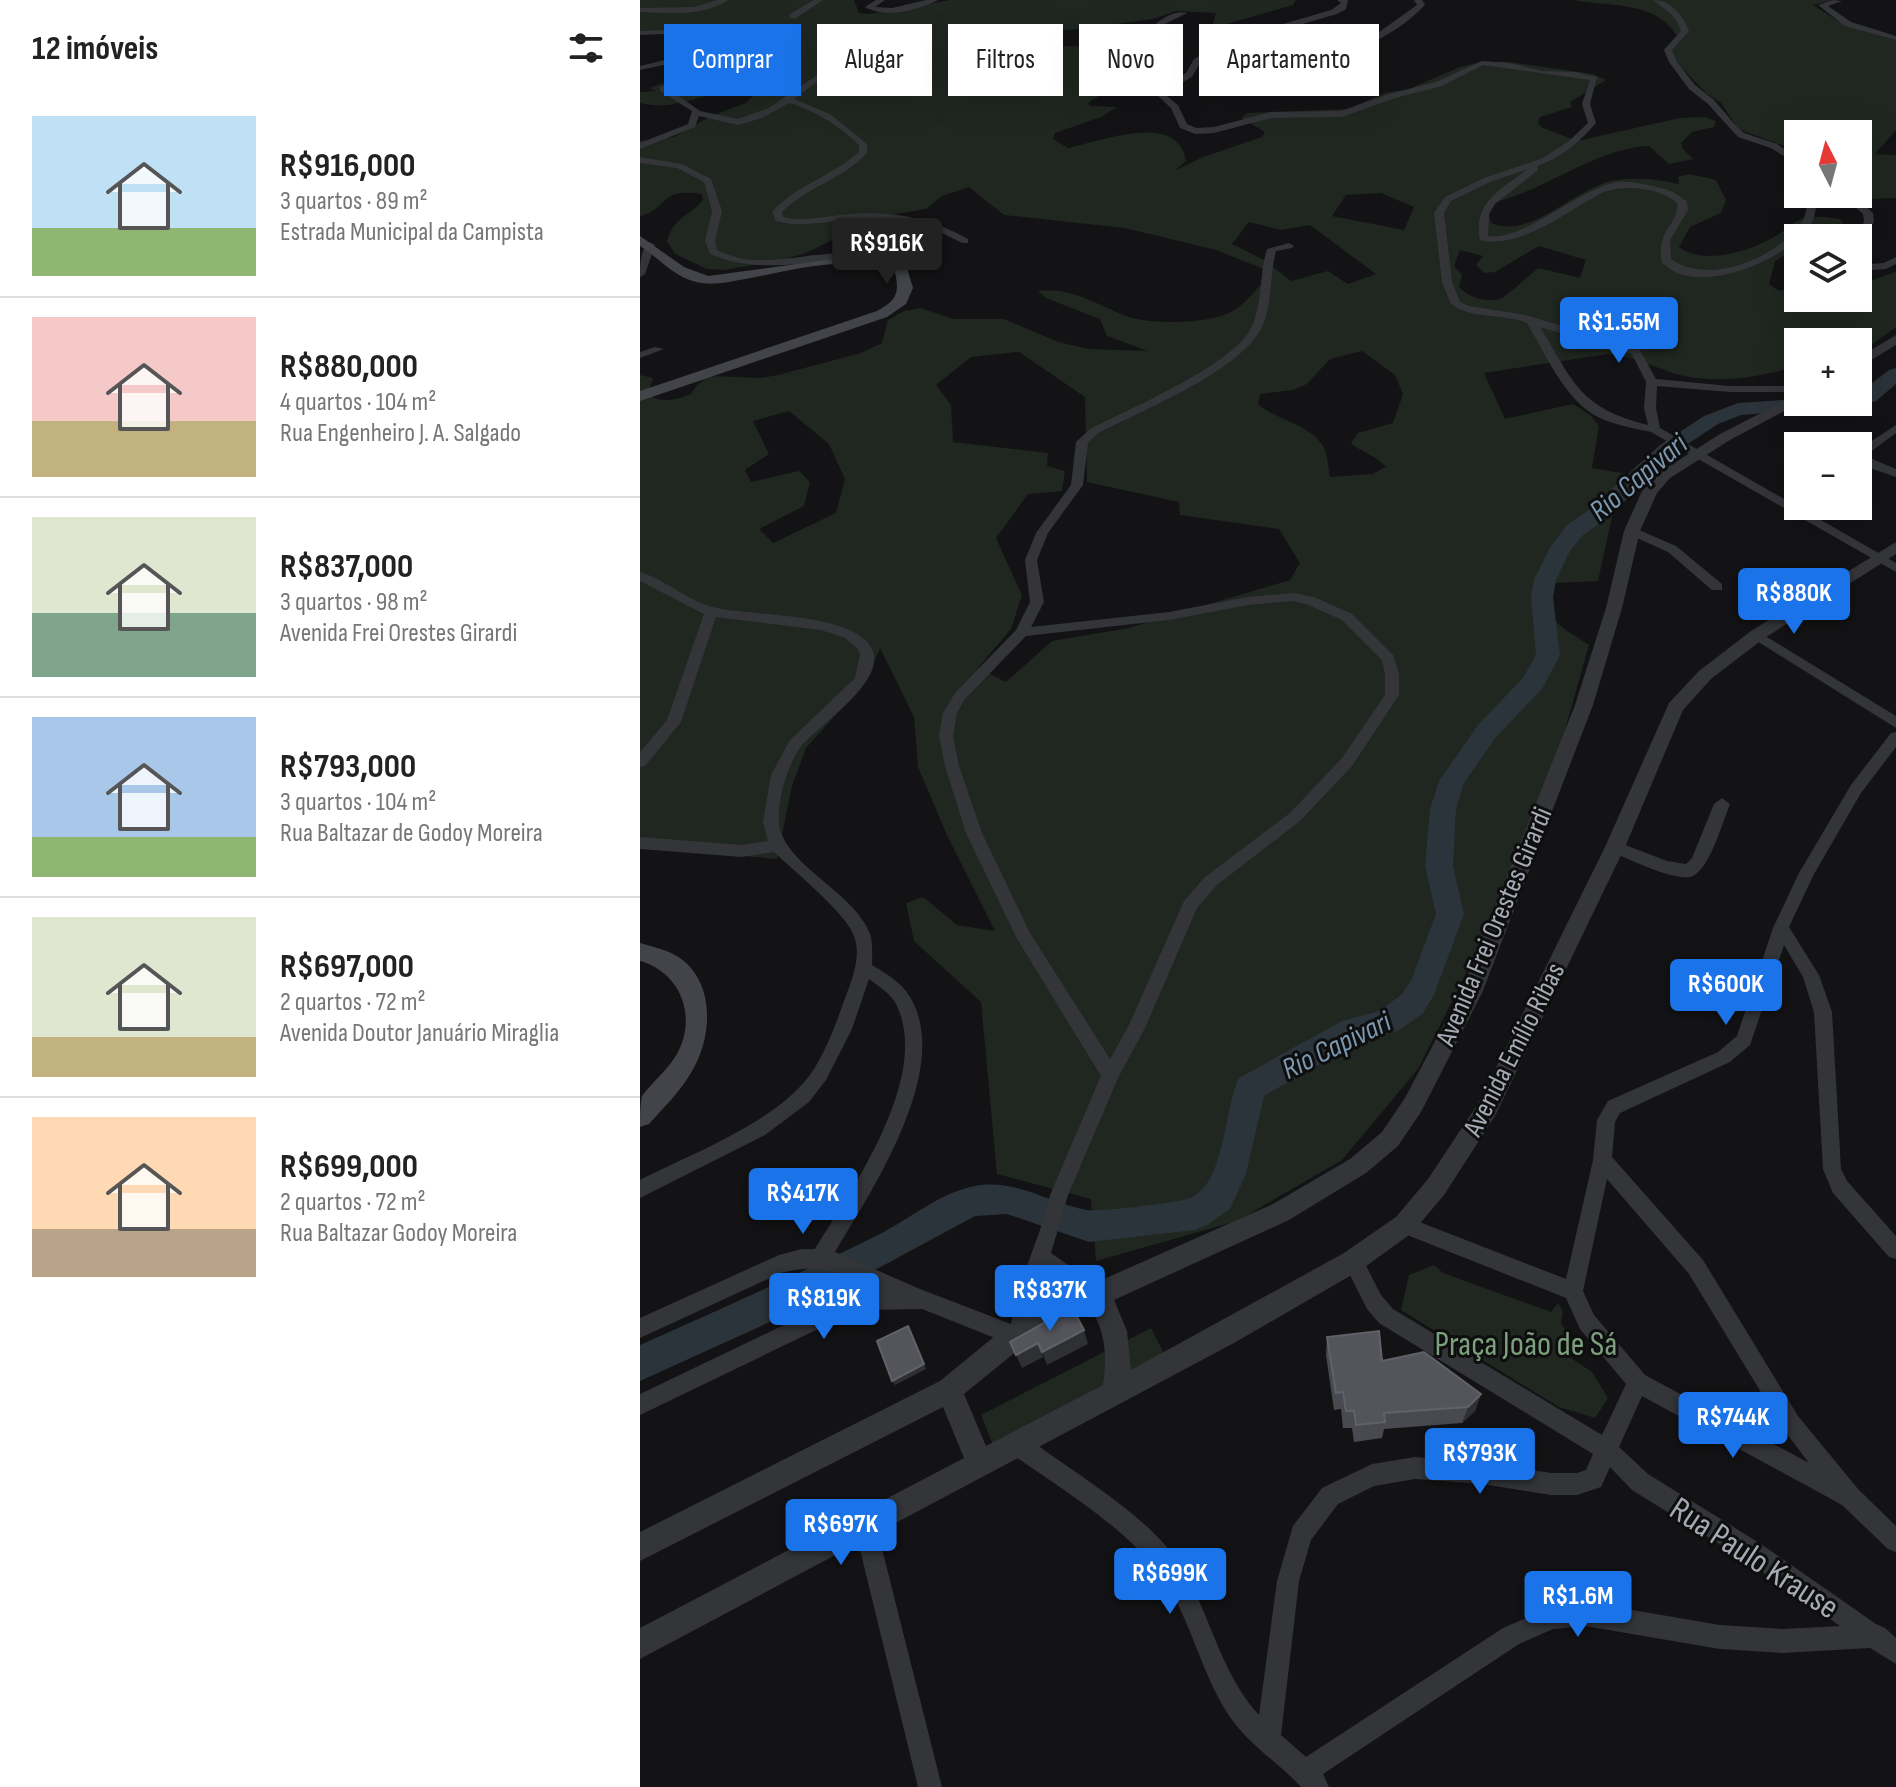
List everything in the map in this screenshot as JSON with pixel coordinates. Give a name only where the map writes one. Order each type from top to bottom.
[{"type":"main road","points":[[640,396],[889,311],[900,303],[907,283],[905,276],[895,266],[879,261],[832,261],[708,280],[681,272],[645,243]]},
{"type":"main road","points":[[640,952],[667,960],[685,976],[694,994],[696,1033],[691,1052],[672,1081],[640,1116]]},
{"type":"street","points":[[640,10],[684,11],[715,5],[724,0]]},
{"type":"street","points":[[793,16],[819,0]]},
{"type":"street","points":[[881,0],[869,7],[891,11],[934,0],[902,14]]},
{"type":"street","points":[[1183,78],[1189,75],[1197,61],[1231,42],[1334,12],[1343,7],[1345,2],[1341,0]]},
{"type":"street","points":[[1657,0],[1668,6],[1683,24],[1685,31],[1668,50],[1692,87],[1741,135],[1784,153]]},
{"type":"street","points":[[1838,1],[1822,5],[1848,24],[1869,31]]},
{"type":"street","points":[[1379,36],[1407,19],[1422,2]]},
{"type":"street","points":[[1815,11],[1841,23],[1896,38]]},
{"type":"street","points":[[1160,24],[1183,13]]},
{"type":"street","points":[[640,33],[664,32]]},
{"type":"street","points":[[640,68],[664,61]]},
{"type":"street","points":[[1162,96],[1175,107],[1183,126],[1195,131],[1214,130],[1271,115],[1342,114],[1392,96],[1439,84],[1482,63],[1509,65],[1542,73],[1575,74],[1594,79],[1586,104],[1592,123],[1572,143],[1491,202],[1484,214],[1483,238],[1494,242],[1515,237],[1604,189],[1633,185],[1665,192],[1682,202],[1683,210],[1670,225],[1662,249],[1668,267],[1677,271],[1718,273],[1761,261],[1785,244],[1805,226],[1810,208]]},
{"type":"street","points":[[696,114],[708,112],[729,122],[746,122],[817,77]]},
{"type":"street","points":[[675,96],[689,104],[696,114]]},
{"type":"street","points":[[785,99],[814,107],[828,116],[863,144],[863,153],[850,166],[785,203],[777,212],[779,219],[794,223],[891,214],[932,224],[965,241]]},
{"type":"street","points":[[640,146],[692,125],[696,114]]},
{"type":"street","points":[[640,160],[679,166],[708,181],[717,211],[710,241],[713,252],[725,259],[779,262],[849,255],[879,261]]},
{"type":"street","points":[[1546,160],[1458,192],[1448,199],[1439,213],[1447,282],[1456,304],[1467,310],[1511,315],[1636,352],[1652,382],[1650,408],[1658,432]]},
{"type":"street","points":[[640,274],[645,243]]},
{"type":"street","points":[[1110,1075],[1024,937],[974,833],[946,736],[950,713],[960,696],[1022,632],[1037,602],[1031,560],[1042,533],[1077,485],[1082,442],[1094,431],[1232,356],[1255,332],[1264,303],[1272,249],[1289,246]]},
{"type":"street","points":[[1872,267],[1886,266],[1896,260]]},
{"type":"street","points":[[1531,321],[1569,383],[1587,405],[1615,420],[1658,432],[1896,568]]},
{"type":"street","points":[[1872,355],[1896,339]]},
{"type":"street","points":[[640,355],[659,349]]},
{"type":"street","points":[[1652,382],[1730,389],[1784,389]]},
{"type":"street","name":"Avenida Frei Orestes Girardi","points":[[640,1547],[949,1390],[1017,1334],[1052,1315],[1281,1212],[1349,1172],[1390,1139],[1413,1105],[1471,993],[1584,705],[1614,608],[1632,531],[1650,491],[1693,452],[1784,406]]},
{"type":"street","points":[[1896,428],[1859,455],[1859,460],[1896,473]]},
{"type":"street","points":[[1632,531],[1672,549],[1717,587]]},
{"type":"street","name":"Avenida Emílio Ribas","points":[[640,1644],[1115,1393],[1353,1261],[1404,1225],[1436,1187],[1487,1109],[1615,847],[1675,707],[1705,675],[1757,635],[1896,547]]},
{"type":"street","points":[[640,576],[711,612],[822,626],[850,635],[864,647],[867,655],[862,680],[795,744],[778,775],[771,822],[777,846],[850,915],[863,936],[864,968],[843,1029],[820,1075],[803,1096],[759,1129],[640,1189]]},
{"type":"street","points":[[640,1328],[779,1264],[802,1258],[826,1258],[922,1299],[1017,1334],[1059,1195],[1110,1075],[1136,1028],[1190,905],[1211,881],[1295,817],[1347,762],[1392,695],[1388,658],[1347,617],[1309,600],[1293,597],[1248,601],[1128,622],[1022,632]]},
{"type":"street","points":[[640,762],[674,722],[711,612]]},
{"type":"street","points":[[1757,635],[1896,723]]},
{"type":"street","points":[[1850,1497],[1638,1382],[1587,1322],[1573,1291],[1602,1160],[1606,1120],[1614,1107],[1724,1057],[1744,1040],[1781,928],[1827,834],[1877,759],[1896,737]]},
{"type":"street","points":[[1615,847],[1665,867],[1689,871],[1699,861],[1722,804]]},
{"type":"street","points":[[640,843],[742,851],[777,846]]},
{"type":"street","points":[[1781,928],[1819,993],[1832,1169],[1840,1187],[1896,1250]]},
{"type":"street","points":[[826,1258],[900,1109],[912,1068],[915,1034],[904,1002],[890,985],[864,968]]},
{"type":"street","points":[[1602,1160],[1696,1267],[1791,1423],[1850,1497],[1896,1541]]},
{"type":"street","points":[[1404,1225],[1573,1291]]},
{"type":"street","points":[[1041,1257],[1097,1297],[1106,1308],[1116,1337],[1119,1363],[1115,1393]]},
{"type":"street","name":"Rua Paulo Krause","points":[[1353,1261],[1374,1302],[1386,1316],[1607,1450],[1640,1482],[1753,1552],[1878,1636],[1896,1652]]},
{"type":"street","points":[[640,1405],[837,1310],[866,1300],[922,1299]]},
{"type":"street","points":[[1268,1742],[1288,1581],[1301,1534],[1330,1496],[1372,1475],[1415,1468],[1482,1473],[1551,1484],[1577,1484],[1593,1479],[1638,1382]]},
{"type":"street","points":[[949,1390],[980,1465]]},
{"type":"street","points":[[1017,1444],[1132,1531],[1167,1565],[1190,1602],[1215,1666],[1237,1707],[1268,1742],[1311,1779],[1511,1636],[1553,1618],[1585,1614],[1720,1637],[1782,1641],[1878,1636]]},
{"type":"street","points":[[865,1525],[930,1787]]},
{"type":"green space","points":[[640,0],[854,0],[859,13],[870,14],[951,0],[1296,0],[1293,5],[1227,24],[1213,24],[1216,13],[1176,11],[1153,19],[1116,24],[1079,24],[1079,29],[1063,30],[1063,24],[948,24],[948,96],[1063,96],[1063,47],[1079,46],[1079,96],[1099,96],[1089,102],[1089,106],[1118,107],[1101,117],[1055,133],[1053,139],[1068,148],[1117,136],[1154,133],[1169,137],[1180,146],[1186,161],[1174,171],[1203,157],[1262,137],[1265,132],[1241,118],[1248,113],[1348,109],[1385,93],[1409,89],[1460,67],[1481,62],[1509,62],[1593,74],[1606,80],[1570,102],[1572,107],[1540,117],[1538,122],[1541,127],[1577,141],[1680,118],[1704,117],[1716,121],[1714,127],[1692,132],[1681,143],[1693,159],[1669,164],[1649,146],[1610,154],[1495,202],[1489,215],[1491,223],[1521,225],[1536,220],[1596,186],[1611,181],[1645,179],[1679,184],[1678,177],[1689,174],[1716,180],[1726,200],[1721,213],[1690,227],[1679,247],[1701,255],[1727,254],[1766,242],[1784,230],[1784,256],[1775,261],[1769,284],[1779,291],[1784,290],[1784,312],[1872,312],[1872,280],[1896,272],[1896,327],[1872,344],[1872,328],[1784,328],[1784,370],[1740,378],[1695,378],[1608,354],[1484,373],[1505,419],[1573,404],[1590,415],[1599,426],[1592,468],[1633,475],[1612,517],[1598,581],[1554,583],[1550,595],[1551,614],[1556,621],[1589,645],[1535,836],[1418,1069],[1342,1160],[1237,1221],[1096,1261],[1091,1199],[997,1174],[981,1002],[914,941],[906,903],[923,897],[957,925],[995,931],[946,833],[918,767],[914,717],[880,648],[866,681],[806,748],[792,786],[777,859],[640,847],[640,375],[653,378],[648,394],[669,400],[691,394],[709,376],[760,378],[778,375],[861,353],[882,343],[888,320],[904,311],[921,308],[953,319],[1004,319],[1058,342],[1089,349],[1148,351],[1107,336],[1100,319],[1046,298],[1038,291],[1072,294],[1136,319],[1194,321],[1221,316],[1236,309],[1267,278],[1266,270],[1216,250],[1125,228],[1004,215],[969,187],[942,196],[926,209],[866,223],[806,253],[774,262],[723,270],[707,269],[675,254],[667,241],[677,222],[703,200],[702,194],[671,196],[656,209],[640,216],[640,141],[674,137],[711,116],[746,103],[752,96],[801,96],[801,24],[664,24],[664,32],[640,34]],"holes":[[[1381,193],[1414,207],[1404,230],[1332,216],[1346,195]],[[1249,222],[1281,230],[1310,225],[1376,274],[1348,284],[1328,271],[1291,281],[1264,260],[1232,244]],[[1539,246],[1586,260],[1580,278],[1538,268],[1497,300],[1467,294],[1459,287],[1462,275],[1454,266],[1460,250],[1483,256],[1476,265],[1484,273],[1495,272]],[[1362,351],[1395,375],[1403,394],[1393,423],[1358,433],[1351,443],[1386,467],[1372,474],[1330,477],[1323,446],[1310,432],[1258,404],[1260,394],[1293,390],[1307,384],[1330,359]],[[1019,352],[1085,397],[1087,482],[1179,502],[1180,515],[1279,529],[1300,563],[1290,580],[1129,628],[1052,641],[1006,682],[978,668],[1011,629],[1022,595],[996,538],[1028,494],[1062,491],[1065,471],[1047,466],[1048,453],[953,442],[951,405],[936,385],[971,357]],[[789,411],[829,444],[845,479],[836,513],[773,543],[759,529],[804,506],[810,482],[799,471],[751,482],[745,470],[769,454],[753,421]]]},
{"type":"green space","points":[[1573,0],[1833,0],[1813,5],[1838,21],[1896,37],[1896,130],[1875,154],[1896,155],[1896,198],[1872,199],[1872,120],[1784,120],[1784,146],[1738,129],[1721,103],[1706,93],[1664,49],[1677,36],[1668,24],[1657,16],[1630,7]]},
{"type":"green space","points":[[664,83],[664,96],[705,96],[673,104],[640,103],[640,92],[656,91],[649,88]]},
{"type":"green space","points":[[1812,217],[1840,219],[1844,224],[1793,224]]},
{"type":"green space","name":"Praça João de Sá","points":[[1434,1265],[1443,1273],[1551,1312],[1558,1303],[1563,1311],[1561,1323],[1574,1343],[1571,1358],[1592,1372],[1608,1398],[1595,1418],[1559,1407],[1401,1310],[1409,1275]]},
{"type":"green space","points":[[1151,1328],[1165,1356],[993,1445],[981,1415]]},
{"type":"building","points":[[1072,1307],[1084,1330],[1042,1352],[1038,1343],[1016,1355],[1010,1342]]},
{"type":"building","points":[[908,1326],[924,1364],[892,1381],[877,1341]]},
{"type":"building","points":[[1379,1331],[1382,1361],[1424,1352],[1481,1394],[1468,1407],[1384,1413],[1385,1422],[1356,1425],[1354,1411],[1346,1411],[1343,1392],[1336,1393],[1327,1337]]},
{"type":"waterway","name":"Rio Capivari","points":[[1872,394],[1896,374]]},
{"type":"waterway","name":"Rio Capivari","points":[[640,1363],[813,1285],[901,1241],[950,1210],[975,1201],[1007,1199],[1089,1226],[1195,1214],[1218,1198],[1230,1174],[1250,1088],[1353,1030],[1387,1022],[1412,1004],[1424,986],[1450,914],[1439,866],[1443,809],[1452,781],[1487,731],[1533,683],[1548,655],[1542,597],[1545,580],[1560,549],[1575,530],[1597,515],[1667,449],[1711,420],[1738,409],[1784,406]]}]
